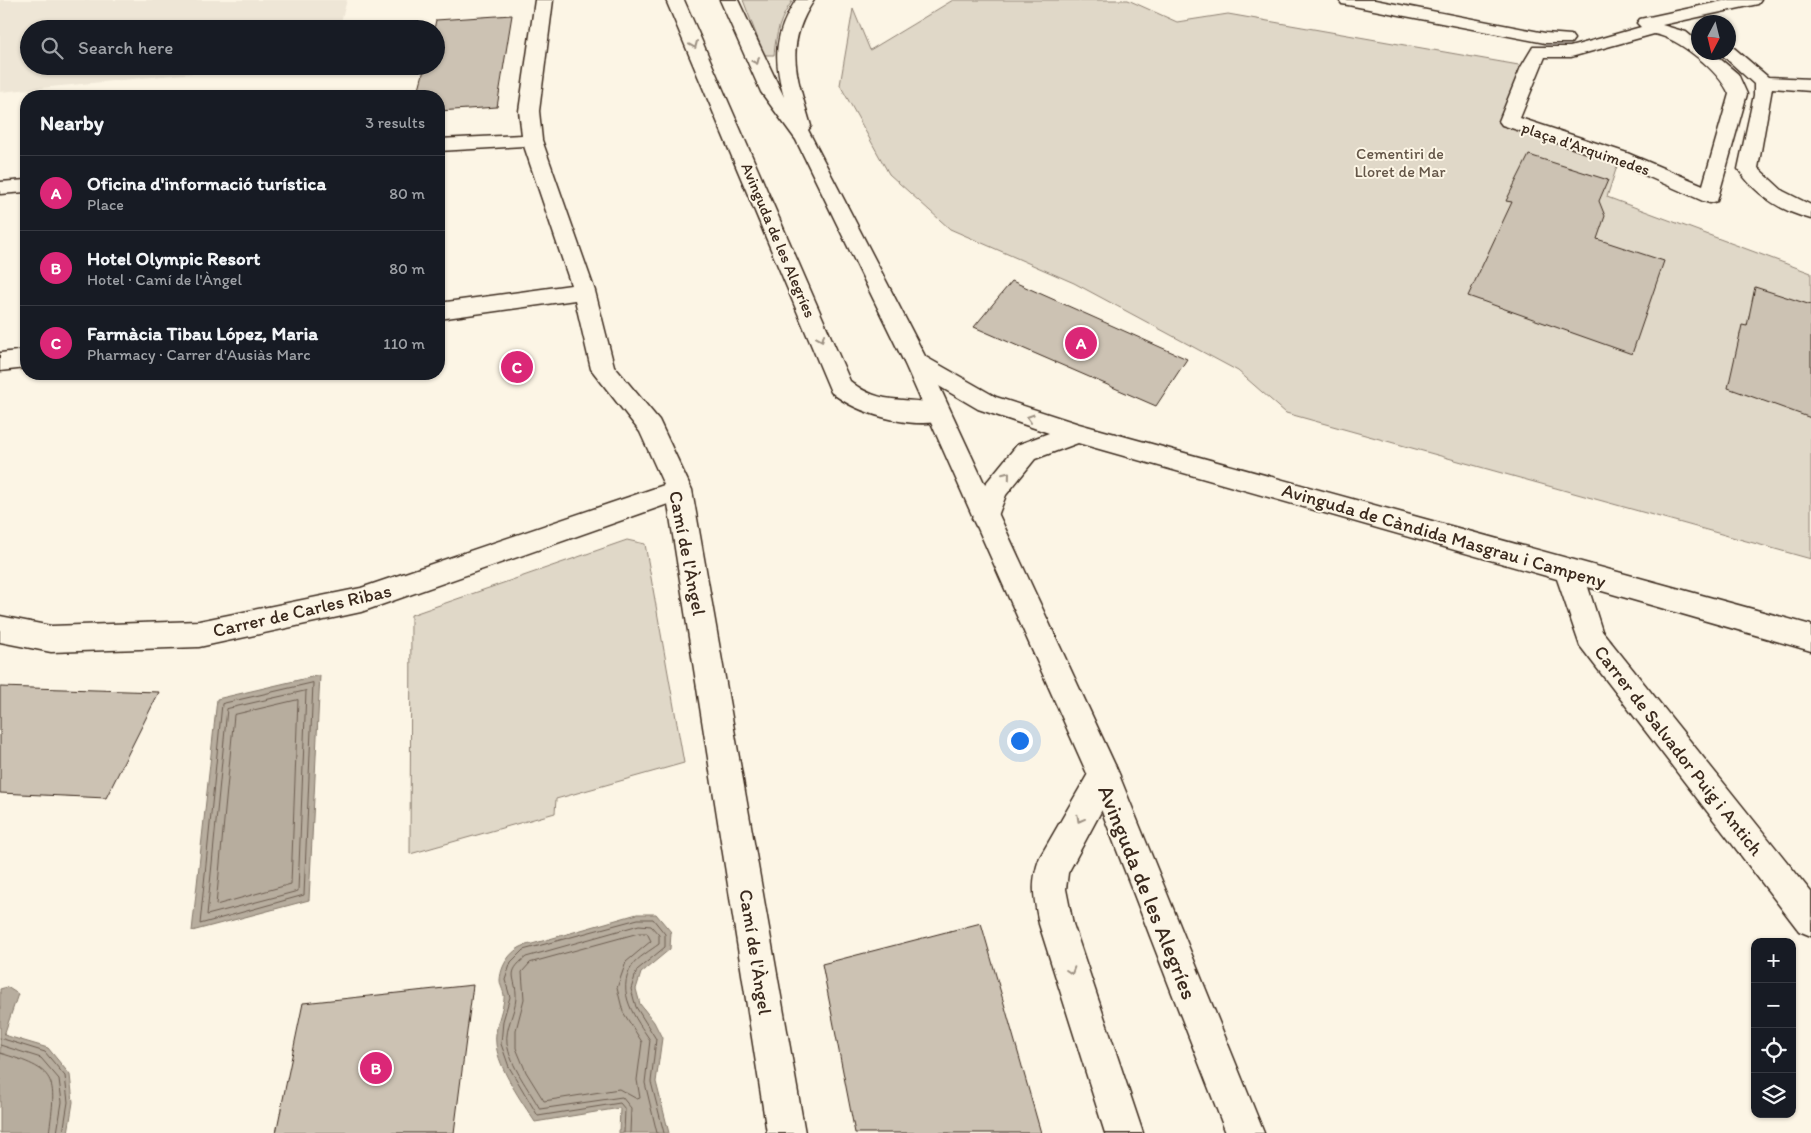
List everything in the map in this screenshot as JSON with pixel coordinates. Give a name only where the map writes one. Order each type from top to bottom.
[{"type":"street","name":"Camí de l'Àngel","points":[[544,0],[529,111],[532,140],[584,292],[603,370],[650,427],[679,490],[786,1133]]},
{"type":"street","name":"Avinguda de les Alegríes","points":[[675,0],[840,386],[852,398],[866,404],[884,408],[937,413]]},
{"type":"street","points":[[729,0],[770,92],[805,139],[916,362],[937,413],[1104,776]]},
{"type":"street","points":[[805,0],[792,19],[784,43],[786,68],[805,139]]},
{"type":"street","points":[[1348,0],[1560,40],[1752,0]]},
{"type":"street","points":[[1677,17],[1691,26]]},
{"type":"street","name":"plaça d'Arquimedes","points":[[1653,29],[1668,31],[1680,36],[1699,52],[1731,78],[1738,94],[1710,196],[1620,157],[1509,121],[1539,51],[1571,52],[1653,29]]},
{"type":"street","points":[[1736,59],[1763,82],[1811,86]]},
{"type":"street","points":[[1763,82],[1763,95],[1748,169],[1758,184],[1774,197],[1811,212]]},
{"type":"street","points":[[445,145],[532,140]]},
{"type":"street","points":[[0,188],[20,186]]},
{"type":"street","points":[[445,310],[584,292]]},
{"type":"street","points":[[0,362],[20,360]]},
{"type":"street","name":"Avinguda de Càndida Masgrau i Campeny","points":[[916,362],[987,403],[1077,433],[1811,638]]},
{"type":"street","points":[[985,518],[995,490],[1026,452],[1077,433]]},
{"type":"street","name":"Carrer de Carles Ribas","points":[[0,629],[51,639],[199,634],[361,600],[679,490]]},
{"type":"street","name":"Carrer de Salvador Puig i Antich","points":[[1568,569],[1590,637],[1811,919]]},
{"type":"street","name":"Avinguda de les Alegríes","points":[[1104,776],[1052,869],[1049,890],[1056,924],[1124,1133]]},
{"type":"street","name":"Avinguda de les Alegríes","points":[[1104,776],[1245,1133]]},
{"type":"shaded area","points":[[0,0],[347,0],[341,20],[20,20],[20,75],[173,75],[0,92]]},
{"type":"green space","points":[[743,0],[793,0],[779,26],[774,55],[764,55]]},
{"type":"green space","name":"Cementiri de Lloret de Mar","points":[[953,0],[1128,0],[1177,22],[1228,14],[1530,67],[1509,121],[1620,157],[1607,197],[1811,273],[1811,559],[1286,413],[1238,371],[1074,283],[950,229],[889,174],[840,85],[853,9],[870,50]]},
{"type":"green space","points":[[627,540],[645,544],[684,763],[556,799],[555,813],[410,854],[411,615]]},
{"type":"water","points":[[320,675],[309,900],[192,931],[217,699]]},
{"type":"water","points":[[637,914],[656,914],[671,932],[670,949],[641,973],[636,989],[640,1004],[654,1022],[662,1038],[656,1082],[669,1133],[619,1133],[620,1108],[535,1122],[501,1064],[496,1044],[497,1027],[504,999],[500,980],[503,967],[515,951],[526,945]]},
{"type":"water","points":[[7,987],[18,994],[4,1035],[48,1048],[70,1075],[73,1102],[68,1133],[0,1133],[0,989]]},
{"type":"building","points":[[512,15],[497,107],[445,111],[445,90],[419,90],[423,75],[445,75],[445,20],[436,20]]},
{"type":"building","points":[[1529,155],[1608,180],[1599,201],[1605,216],[1597,239],[1664,261],[1632,354],[1468,296],[1512,202],[1506,201]]},
{"type":"building","points":[[1012,281],[1187,359],[1156,406],[974,327]]},
{"type":"building","points":[[1755,287],[1811,305],[1811,418],[1728,388],[1742,325],[1747,326]]},
{"type":"building","points":[[0,687],[159,692],[106,798],[0,793]]},
{"type":"building","points":[[981,923],[1041,1133],[855,1133],[822,964]]},
{"type":"building","points":[[473,985],[454,1133],[276,1133],[303,1003]]},
{"type":"place","name":"Oficina d'informació turística","points":[[1081,343]]},
{"type":"place","name":"Farmàcia Tibau López, Maria","points":[[517,367]]},
{"type":"place","name":"Hotel Olympic Resort","points":[[376,1068]]}]
